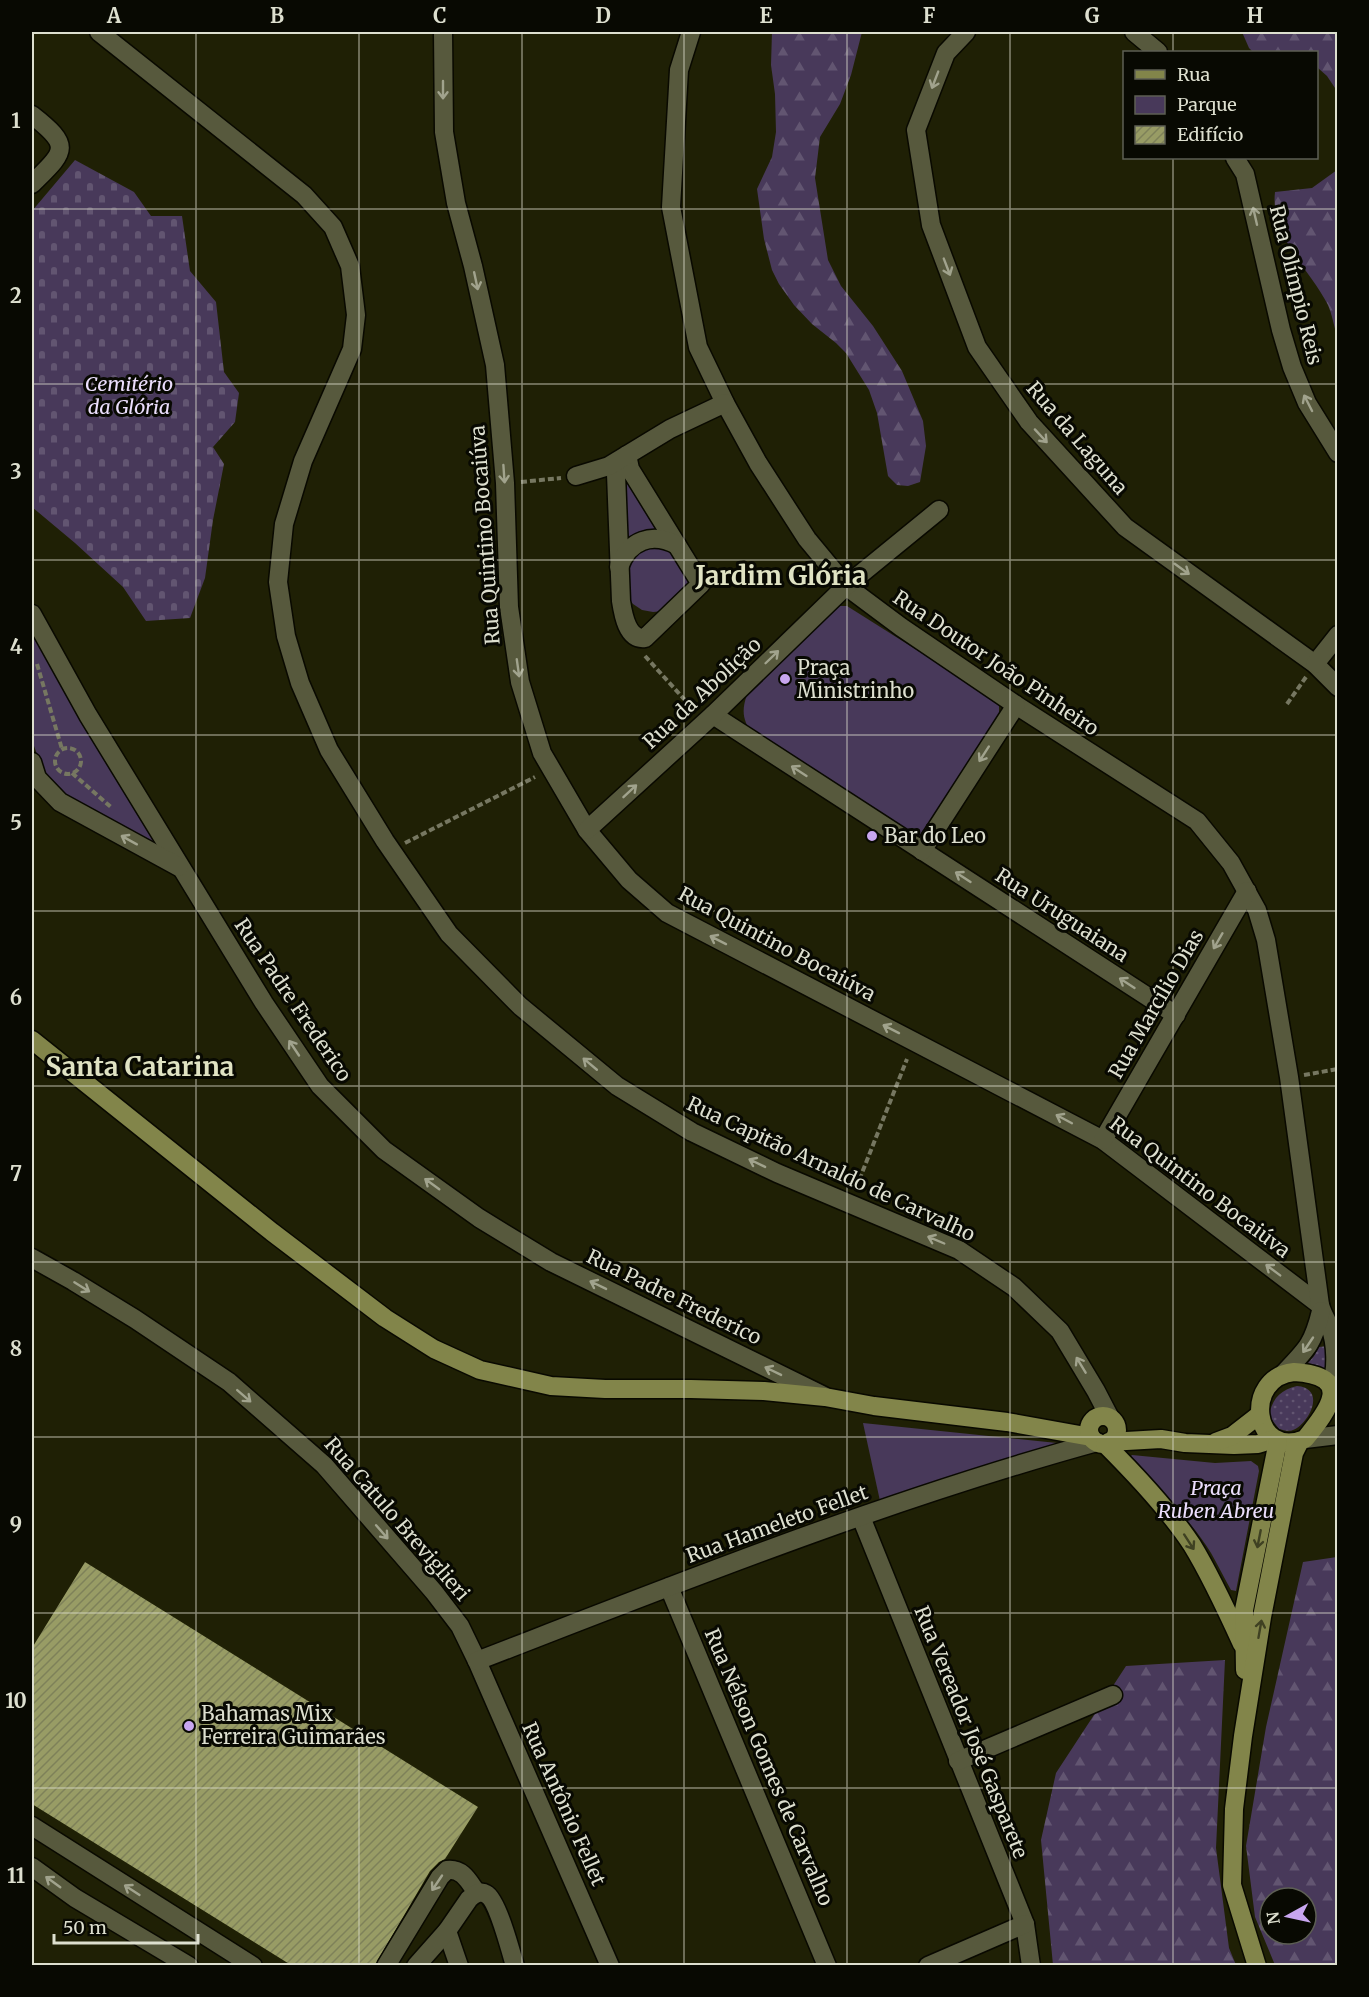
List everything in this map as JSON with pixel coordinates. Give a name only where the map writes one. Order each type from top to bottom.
[{"type":"main road","points":[[32,1040],[272,1232],[385,1318],[434,1348],[480,1370],[551,1386],[765,1391],[995,1420],[1037,1428],[1103,1432],[1212,1444],[1258,1444],[1276,1440],[1302,1440]]},
{"type":"main road","points":[[1257,1965],[1232,1885],[1233,1809],[1262,1617],[1294,1456],[1302,1440],[1327,1411],[1333,1393],[1323,1378],[1310,1373],[1284,1373],[1273,1381],[1262,1397],[1259,1415],[1264,1427],[1276,1440]]},
{"type":"main road","points":[[1212,1444],[1232,1436],[1259,1415]]},
{"type":"main road","points":[[1103,1432],[1126,1464],[1178,1525],[1192,1546],[1244,1648]]},
{"type":"main road","points":[[1247,1707],[1244,1611],[1276,1440]]},
{"type":"street","name":"Rua Capitão Arnaldo de Carvalho","points":[[99,32],[304,195],[333,227],[350,266],[356,315],[352,349],[303,461],[284,524],[278,582],[286,636],[304,693],[329,750],[391,850],[449,934],[520,1006],[617,1086],[692,1132],[777,1173],[959,1250],[1014,1287],[1060,1331],[1096,1391],[1103,1432]]},
{"type":"street","name":"Rua Quintino Bocaiúva","points":[[443,32],[444,132],[456,203],[495,365],[505,483],[509,607],[520,682],[542,753],[586,830],[629,880],[667,914],[1103,1140],[1321,1308]]},
{"type":"street","name":"Rua Doutor João Pinheiro","points":[[691,32],[679,70],[671,207],[698,346],[725,404],[758,463],[807,539],[846,586],[901,627],[1016,705],[1197,822],[1231,863],[1257,910],[1266,940],[1289,1077],[1321,1308],[1331,1329],[1335,1363],[1333,1393]]},
{"type":"street","name":"Rua da Laguna","points":[[966,32],[945,53],[916,130],[931,225],[977,347],[1029,422],[1125,527],[1311,670],[1338,687]]},
{"type":"street","points":[[1134,32],[1157,51]]},
{"type":"street","points":[[32,115],[53,131],[59,141],[60,151],[56,160],[32,184]]},
{"type":"street","name":"Rua Olímpio Reis","points":[[1236,159],[1245,174],[1281,330],[1292,367],[1307,403],[1338,453]]},
{"type":"street","points":[[576,476],[605,468],[670,429],[725,404]]},
{"type":"street","points":[[623,458],[701,584],[645,639],[634,635],[624,615],[619,567],[616,470],[623,458]]},
{"type":"street","name":"Rua da Abolição","points":[[586,830],[709,718],[846,586],[939,510]]},
{"type":"street","points":[[619,567],[628,550],[636,543],[659,539],[677,545]]},
{"type":"street","name":"Rua Padre Frederico","points":[[32,614],[88,715],[264,1003],[320,1086],[384,1150],[478,1218],[551,1262],[825,1397]]},
{"type":"street","points":[[1311,670],[1338,635]]},
{"type":"street","points":[[922,851],[1016,705]]},
{"type":"street","name":"Rua Uruguaiana","points":[[709,718],[922,851],[1176,1015]]},
{"type":"street","points":[[32,762],[37,778],[60,802],[180,868]]},
{"type":"street","name":"Rua Marcílio Dias","points":[[1103,1140],[1247,891]]},
{"type":"street","name":"Rua Catulo Breviglieri","points":[[32,1258],[135,1319],[229,1382],[324,1465],[434,1592],[460,1626],[477,1661]]},
{"type":"street","name":"Rua Doutor João Pinheiro","points":[[1284,1373],[1307,1349],[1315,1336],[1321,1308]]},
{"type":"street","name":"Rua Hameleto Fellet","points":[[477,1661],[669,1587],[861,1517],[1043,1457],[1103,1432]]},
{"type":"street","points":[[1302,1440],[1338,1435]]},
{"type":"street","name":"Rua Vereador José Gasparete","points":[[861,1517],[1025,1924],[1031,1965]]},
{"type":"street","name":"Rua Nélson Gomes de Carvalho","points":[[669,1587],[827,1965]]},
{"type":"street","name":"Rua Antônio Fellet","points":[[477,1661],[610,1965]]},
{"type":"street","points":[[958,1761],[1113,1695]]},
{"type":"street","points":[[32,1826],[253,1965]]},
{"type":"street","points":[[32,1867],[75,1898],[189,1965]]},
{"type":"street","points":[[386,1965],[447,1869],[455,1869],[462,1873],[477,1893]]},
{"type":"street","points":[[416,1965],[447,1931],[469,1899],[477,1893],[485,1893],[492,1899],[515,1965]]},
{"type":"street","points":[[928,1965],[1025,1924]]},
{"type":"street","points":[[447,1931],[459,1965]]},
{"type":"street","points":[[421,1965],[430,1963],[435,1965]]},
{"type":"path","points":[[505,483],[576,476]]},
{"type":"path","points":[[634,635],[640,651],[709,718]]},
{"type":"path","points":[[35,655],[62,749],[56,759],[58,768],[64,773],[76,771],[81,764],[80,755],[74,749],[62,749]]},
{"type":"path","points":[[1287,704],[1311,670]]},
{"type":"path","points":[[391,850],[552,769]]},
{"type":"path","points":[[850,1204],[914,1041]]},
{"type":"path","points":[[1289,1077],[1338,1069]]},
{"type":"green space","points":[[772,32],[862,32],[851,75],[840,104],[820,137],[815,178],[828,260],[841,286],[873,326],[902,371],[923,421],[926,446],[920,482],[908,486],[897,485],[888,476],[877,413],[869,390],[846,353],[794,305],[772,270],[764,239],[757,189],[772,157],[776,132],[775,94],[771,65]]},
{"type":"green space","points":[[1242,32],[1337,32],[1337,91],[1327,76],[1318,68],[1318,51],[1252,51]]},
{"type":"green space","name":"Cemitério da Glória","points":[[75,160],[134,192],[151,216],[182,216],[190,271],[216,302],[224,372],[239,393],[235,422],[213,447],[224,464],[205,578],[190,618],[146,621],[123,587],[32,507],[32,211]]},
{"type":"green space","points":[[1337,170],[1337,336],[1328,305],[1292,252],[1278,223],[1275,192],[1312,188]]},
{"type":"green space","points":[[621,470],[674,541],[627,549]]},
{"type":"green space","points":[[669,544],[691,580],[689,591],[664,611],[642,610],[626,595],[624,564],[637,547]]},
{"type":"green space","points":[[847,606],[996,700],[999,706],[999,714],[925,836],[916,837],[753,735],[745,720],[744,706],[747,695],[834,608]]},
{"type":"green space","points":[[32,625],[160,850],[64,797],[44,774],[34,746],[32,724]]},
{"type":"green space","points":[[1328,1346],[1327,1371],[1308,1363],[1319,1347]]},
{"type":"green space","points":[[1297,1386],[1306,1388],[1311,1393],[1313,1399],[1309,1414],[1305,1421],[1293,1430],[1279,1429],[1269,1416],[1272,1405],[1281,1393]]},
{"type":"green space","points":[[863,1423],[1057,1443],[1058,1444],[880,1501]]},
{"type":"green space","name":"Praça Ruben Abreu","points":[[1132,1455],[1215,1463],[1251,1461],[1258,1466],[1259,1471],[1236,1591],[1231,1590],[1211,1553],[1193,1527],[1130,1457]]},
{"type":"green space","points":[[1337,1557],[1337,1965],[1275,1965],[1267,1946],[1318,1946],[1318,1886],[1258,1886],[1258,1924],[1255,1917],[1246,1846],[1266,1727],[1303,1562]]},
{"type":"green space","points":[[1225,1660],[1216,1848],[1229,1948],[1236,1965],[1053,1965],[1041,1840],[1056,1773],[1126,1666]]},
{"type":"building","name":"Bahamas Mix Ferreira Guimarães","points":[[85,1562],[478,1807],[445,1859],[430,1871],[375,1965],[291,1965],[32,1804],[32,1648]]},
{"type":"place","name":"Praça Ministrinho","points":[[785,679]]},
{"type":"place","name":"Bar do Leo","points":[[872,836]]},
{"type":"place","name":"Bahamas Mix Ferreira Guimarães","points":[[189,1726]]},
{"type":"district","name":"Jardim Glória","points":[[781,576]]},
{"type":"district","name":"Santa Catarina","points":[[140,1067]]}]
